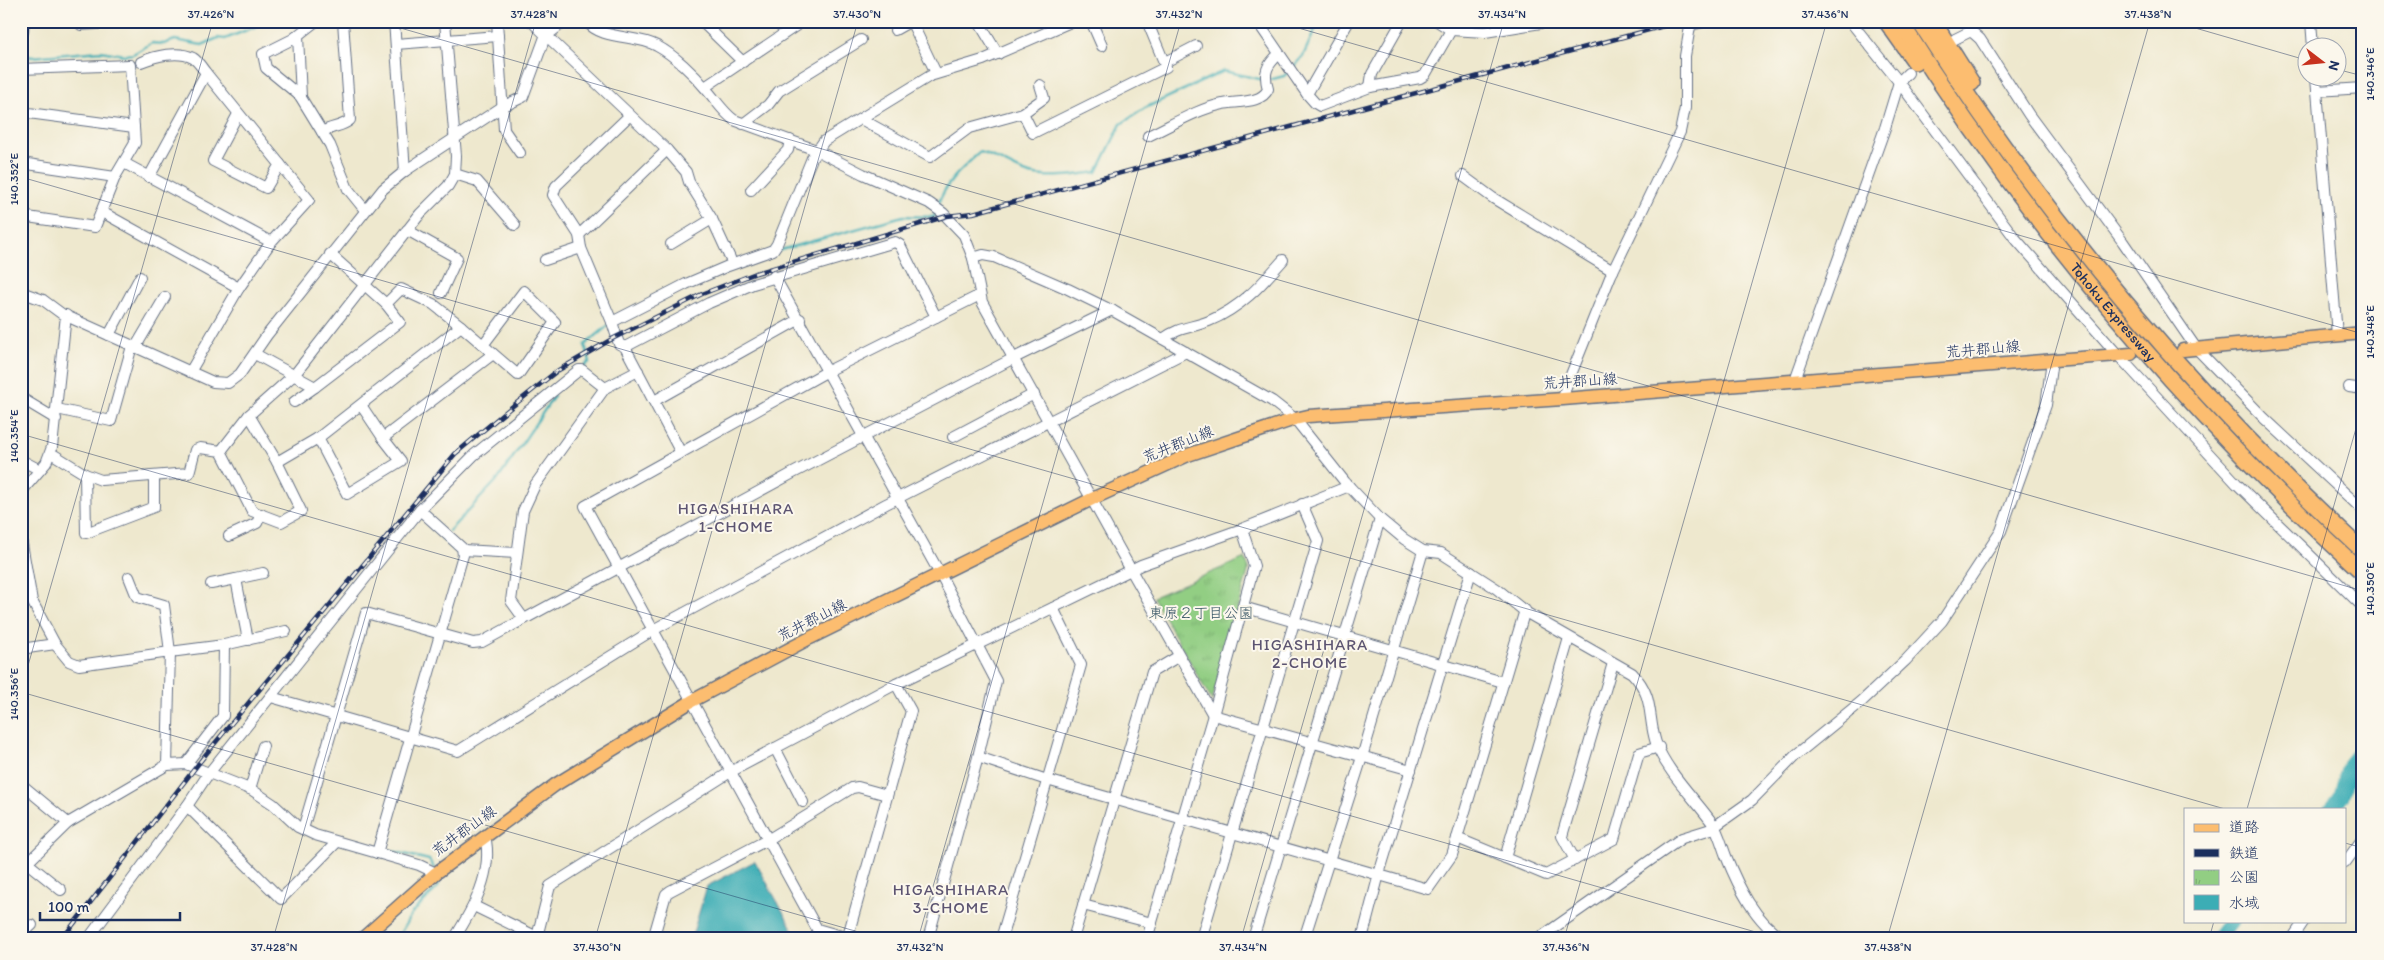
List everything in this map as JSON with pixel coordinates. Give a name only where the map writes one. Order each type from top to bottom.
[{"type":"highway","points":[[1886,21],[1962,124],[2004,172]]},
{"type":"highway","name":"Tohoku Expressway","points":[[1900,21],[1935,75],[2004,172],[2120,320],[2198,408],[2319,532],[2363,573]]},
{"type":"highway","name":"Tohoku Expressway","points":[[1919,21],[2015,161],[2085,252],[2164,347],[2236,426],[2363,551]]},
{"type":"highway","points":[[1933,21],[1987,104],[2015,161]]},
{"type":"main road","points":[[2189,349],[2363,333]]},
{"type":"main road","name":"荒井郡山線","points":[[362,939],[436,872],[555,785],[692,701],[810,638],[1092,499],[1188,455],[1295,418],[1563,399],[2131,354]]},
{"type":"street","points":[[81,21],[81,25],[143,21]]},
{"type":"street","points":[[316,21],[298,36],[263,54],[266,68],[301,97],[330,145],[348,189],[365,210]]},
{"type":"street","points":[[322,132],[328,128],[344,125],[350,120],[343,21]]},
{"type":"street","points":[[394,21],[405,171]]},
{"type":"street","points":[[221,451],[249,415],[294,374],[407,230],[448,186],[455,174],[445,21]]},
{"type":"street","points":[[497,21],[504,130],[520,153]]},
{"type":"street","points":[[531,21],[545,37],[667,150],[686,172],[689,182],[712,218],[730,258]]},
{"type":"street","points":[[21,292],[43,300],[66,315],[190,372],[213,382],[228,383],[240,374],[267,335],[383,189],[405,171],[502,107],[523,97],[545,37],[565,21]]},
{"type":"street","points":[[586,21],[602,32],[648,42],[662,48],[705,87],[727,114],[744,124],[816,150],[863,174],[936,206],[964,236],[973,258],[980,295],[1130,570],[1213,715],[1411,770]]},
{"type":"street","points":[[701,21],[743,62]]},
{"type":"street","points":[[710,29],[721,21]]},
{"type":"street","points":[[705,87],[803,21]]},
{"type":"street","points":[[895,30],[911,21],[936,73]]},
{"type":"street","points":[[978,21],[998,54]]},
{"type":"street","points":[[612,322],[686,284],[773,250],[816,150],[824,141],[936,73],[998,54],[1073,21]]},
{"type":"street","points":[[1091,21],[1102,46]]},
{"type":"street","points":[[1023,114],[1033,134],[1166,67],[1147,21]]},
{"type":"street","points":[[1257,21],[1307,94],[1320,106],[1370,87],[1420,78],[1425,75],[1451,30]]},
{"type":"street","points":[[1307,94],[1349,21]]},
{"type":"street","points":[[1370,87],[1372,74],[1402,21]]},
{"type":"street","points":[[1437,21],[1451,30],[1485,32],[1554,21]]},
{"type":"street","points":[[1563,399],[1566,387],[1613,271],[1683,123],[1685,56],[1691,23],[1708,21]]},
{"type":"street","points":[[1850,21],[1899,82],[2014,237],[2117,354],[2237,484],[2363,607]]},
{"type":"street","points":[[2311,21],[2312,38]]},
{"type":"street","points":[[1956,39],[1971,31],[1980,39],[2029,115],[2123,242],[2189,349],[2363,510]]},
{"type":"street","points":[[298,36],[301,97]]},
{"type":"street","points":[[396,44],[498,36]]},
{"type":"street","points":[[744,124],[768,105],[779,91],[861,40]]},
{"type":"street","points":[[1165,62],[1196,46]]},
{"type":"street","points":[[141,62],[152,57],[184,54],[194,58],[308,200],[271,242],[239,288],[190,372]]},
{"type":"street","points":[[1148,136],[1218,105],[1263,96],[1268,89],[1265,78],[1267,67],[1279,54]]},
{"type":"street","points":[[21,70],[130,65],[135,143],[115,177],[95,226],[21,216]]},
{"type":"street","points":[[149,177],[206,73]]},
{"type":"street","points":[[1794,380],[1882,138],[1899,82],[1908,73]]},
{"type":"street","points":[[861,119],[930,157],[969,128],[1023,114],[1044,98],[1040,84]]},
{"type":"street","points":[[2318,88],[2337,335]]},
{"type":"street","points":[[2318,91],[2363,88]]},
{"type":"street","points":[[21,112],[134,127]]},
{"type":"street","points":[[238,114],[213,161],[266,188],[280,164]]},
{"type":"street","points":[[629,116],[556,186],[553,195],[579,235],[581,248],[612,322],[619,344],[625,347],[681,453]]},
{"type":"street","points":[[751,190],[788,150],[790,140]]},
{"type":"street","points":[[579,235],[667,150]]},
{"type":"street","points":[[21,163],[115,177]]},
{"type":"street","points":[[124,163],[271,242]]},
{"type":"street","points":[[455,174],[477,181],[515,225]]},
{"type":"street","points":[[1463,176],[1492,198],[1613,271]]},
{"type":"street","points":[[102,212],[239,288]]},
{"type":"street","points":[[671,244],[712,218]]},
{"type":"street","points":[[407,230],[457,258],[441,293]]},
{"type":"street","points":[[625,347],[709,303],[774,276],[895,242],[900,245],[936,317]]},
{"type":"street","points":[[545,260],[581,248]]},
{"type":"street","points":[[294,402],[400,322],[386,304],[330,254]]},
{"type":"street","points":[[973,258],[983,255],[1005,261],[1112,310],[1272,401],[1295,418],[1350,486],[1380,519],[1404,539],[1423,551],[1441,553],[1569,638],[1632,673],[1643,684],[1650,706],[1658,747],[1668,764],[1715,826],[1741,891],[1761,919],[1780,938]]},
{"type":"street","points":[[1163,339],[1172,331],[1209,321],[1237,306],[1256,291],[1283,260]]},
{"type":"street","points":[[774,276],[800,318],[897,499],[940,574],[997,684],[928,939]]},
{"type":"street","points":[[109,335],[140,277]]},
{"type":"street","points":[[386,304],[401,289],[433,304],[518,375],[555,322],[524,291],[483,345]]},
{"type":"street","points":[[896,684],[911,711],[849,938],[817,929],[585,506],[828,371],[980,295]]},
{"type":"street","points":[[21,398],[57,414],[111,421],[134,347],[165,297]]},
{"type":"street","points":[[303,829],[366,613],[478,643],[1014,358],[1112,310]]},
{"type":"street","points":[[21,492],[40,470],[51,453],[57,414],[66,315]]},
{"type":"street","points":[[654,401],[800,318]]},
{"type":"street","points":[[277,462],[318,438],[461,326]]},
{"type":"street","points":[[271,697],[410,739],[452,750],[461,749],[653,630],[897,499],[1186,352]]},
{"type":"street","points":[[255,354],[315,387]]},
{"type":"street","points":[[383,438],[493,354]]},
{"type":"street","points":[[1538,939],[1682,838],[1715,826],[1752,800],[1796,755],[1861,702],[1906,660],[1942,621],[2001,531],[2046,405],[2052,360]]},
{"type":"street","points":[[88,939],[187,806],[209,773],[420,510],[480,450],[579,370],[582,370],[605,388]]},
{"type":"street","points":[[524,619],[511,601],[524,511],[530,493],[605,388],[638,371]]},
{"type":"street","points":[[2349,387],[2363,389]]},
{"type":"street","points":[[953,437],[1034,394]]},
{"type":"street","points":[[318,438],[348,494],[401,461],[361,405]]},
{"type":"street","points":[[221,451],[252,511],[281,522],[301,511],[277,462],[249,415]]},
{"type":"street","points":[[51,453],[85,474],[101,480],[189,473],[195,450],[200,448],[221,451]]},
{"type":"street","points":[[21,460],[40,470]]},
{"type":"street","points":[[85,474],[86,533],[154,507],[154,476]]},
{"type":"street","points":[[474,906],[539,938],[550,886],[732,771],[896,684],[1130,570],[1242,529],[1350,486]]},
{"type":"street","points":[[1201,939],[1318,541],[1302,504]]},
{"type":"street","points":[[420,510],[463,550],[517,553]]},
{"type":"street","points":[[229,536],[257,523],[261,514]]},
{"type":"street","points":[[1253,939],[1343,636],[1380,519]]},
{"type":"street","points":[[1147,939],[1213,715],[1254,566],[1242,529]]},
{"type":"street","points":[[21,538],[25,583],[32,601],[55,644],[69,661],[79,665],[224,645],[286,631]]},
{"type":"street","points":[[377,853],[463,550]]},
{"type":"street","points":[[1304,939],[1362,757],[1423,551]]},
{"type":"street","points":[[1362,939],[1379,874],[1471,572]]},
{"type":"street","points":[[211,584],[264,573]]},
{"type":"street","points":[[129,577],[137,597],[164,605],[170,652],[167,765]]},
{"type":"street","points":[[236,579],[248,640]]},
{"type":"street","points":[[1243,607],[1503,682]]},
{"type":"street","points":[[1001,939],[1081,665],[1053,608]]},
{"type":"street","points":[[978,757],[1047,780],[1428,889],[1452,855],[1525,610]]},
{"type":"street","points":[[1505,858],[1569,638]]},
{"type":"street","points":[[21,649],[55,644]]},
{"type":"street","points":[[186,764],[223,716],[224,645]]},
{"type":"street","points":[[1073,939],[1152,672],[1179,656]]},
{"type":"street","points":[[1575,860],[1562,836],[1613,663]]},
{"type":"street","points":[[250,789],[263,746]]},
{"type":"street","points":[[1457,838],[1546,875],[1614,839],[1639,753],[1658,747]]},
{"type":"street","points":[[775,748],[803,802]]},
{"type":"street","points":[[61,890],[23,863],[68,823],[167,765],[186,764],[250,789],[273,804],[303,829],[337,842],[419,865],[436,872]]},
{"type":"street","points":[[21,784],[68,823]]},
{"type":"street","points":[[653,939],[666,894],[769,839],[855,787],[887,795]]},
{"type":"street","points":[[187,806],[281,899],[337,842]]},
{"type":"street","points":[[454,939],[474,906],[487,859],[485,836]]},
{"type":"street","points":[[2346,862],[2363,838]]},
{"type":"street","points":[[1083,905],[1152,924]]},
{"type":"street","points":[[2292,939],[2303,922]]},
{"type":"street","points":[[21,935],[32,926]]},
{"type":"green space","name":"東原２丁目公園","points":[[1245,558],[1249,568],[1212,701],[1153,597]]},
{"type":"water","points":[[755,861],[798,939],[691,939],[707,886]]},
{"type":"waterway","points":[[21,52],[31,57],[101,51],[124,55],[133,54],[152,43],[164,44],[175,40],[202,45],[218,38],[225,39],[269,21]]},
{"type":"waterway","points":[[1293,67],[1303,56],[1319,21]]},
{"type":"waterway","points":[[937,207],[949,183],[980,152],[1030,174],[1064,176],[1097,172],[1121,124],[1145,108],[1224,71],[1264,80]]},
{"type":"waterway","points":[[1269,80],[1284,76],[1289,71]]},
{"type":"waterway","points":[[777,251],[903,216],[934,217],[936,212]]},
{"type":"waterway","points":[[583,368],[590,361],[585,345],[610,324]]},
{"type":"waterway","points":[[449,531],[499,478],[554,396]]},
{"type":"waterway","points":[[446,536],[443,539],[459,553]]},
{"type":"waterway","points":[[2332,808],[2341,797],[2350,764],[2363,748]]},
{"type":"waterway","points":[[381,846],[384,849],[429,860],[434,868]]},
{"type":"waterway","points":[[397,939],[412,913],[437,888],[439,877]]},
{"type":"waterway","points":[[2217,939],[2230,922]]},
{"type":"railway","points":[[62,939],[206,754],[455,454],[557,371],[612,339],[702,294],[756,273],[947,216],[973,213],[1682,21]]},
{"type":"district","name":"HIGASHIHARA 1-CHOME","points":[[736,517]]},
{"type":"district","name":"HIGASHIHARA 2-CHOME","points":[[1310,653]]},
{"type":"district","name":"HIGASHIHARA 3-CHOME","points":[[951,898]]}]
